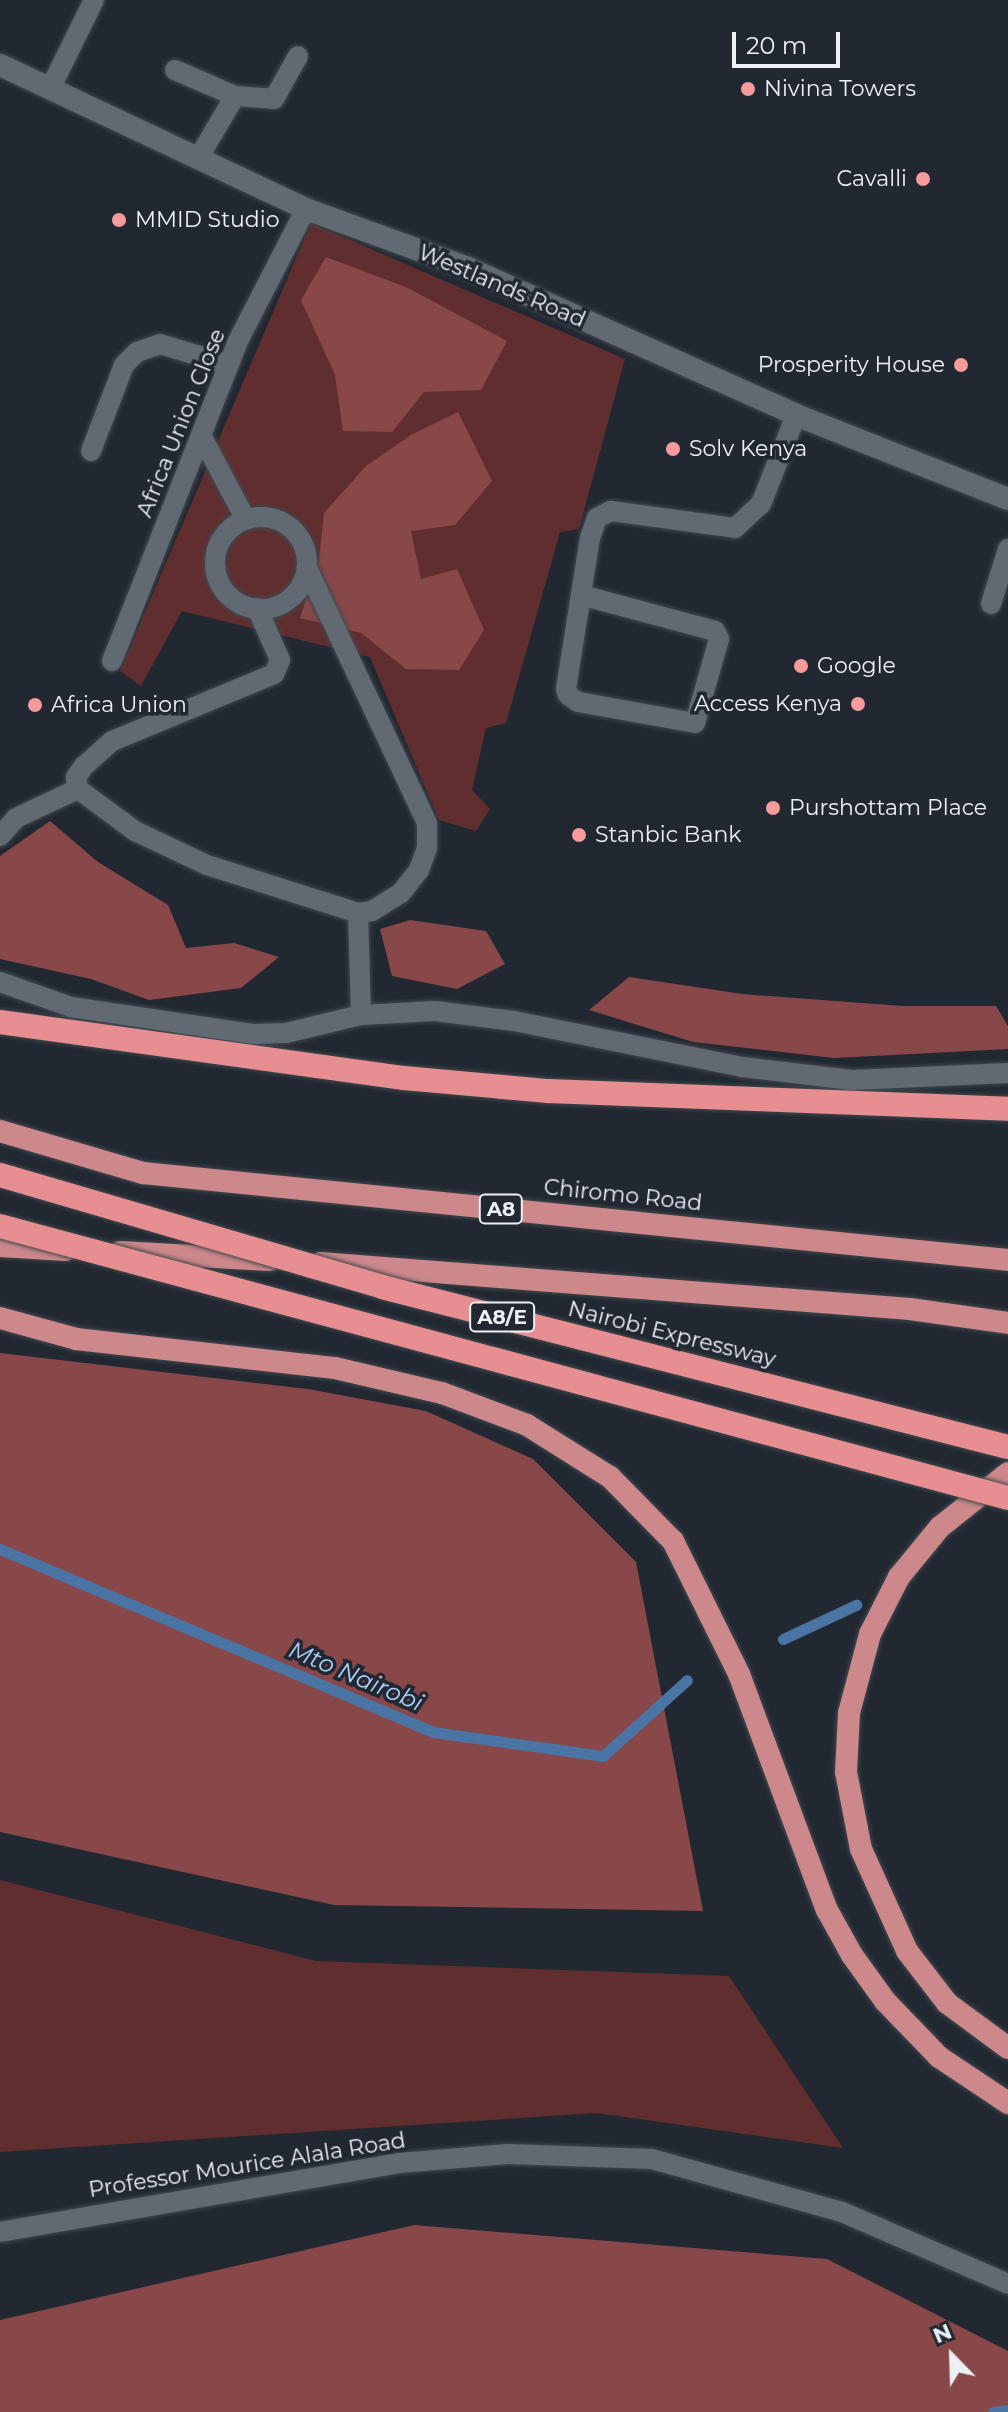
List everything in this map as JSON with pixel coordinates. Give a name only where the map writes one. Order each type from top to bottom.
[{"type":"highway","points":[[0,1022],[404,1078],[548,1091],[1008,1109]]},
{"type":"highway","name":"Chiromo Road","points":[[0,1131],[143,1173],[1008,1260]]},
{"type":"highway","name":"Nairobi Expressway","points":[[0,1175],[382,1287],[1008,1447]]},
{"type":"highway","name":"A8/E","points":[[0,1226],[1008,1498]]},
{"type":"highway","points":[[0,1246],[421,1270],[910,1309],[1008,1323]]},
{"type":"highway","points":[[0,1318],[76,1339],[335,1368],[442,1393],[527,1425],[610,1477],[673,1541],[739,1674],[827,1910],[852,1955],[885,2001],[939,2057],[1008,2103]]},
{"type":"highway","points":[[1008,1473],[940,1527],[899,1577],[866,1647],[849,1713],[846,1772],[861,1849],[907,1951],[947,2003],[1008,2048]]},
{"type":"street","name":"Westlands Road","points":[[0,65],[306,209],[468,268],[796,415],[1008,499]]},
{"type":"lane","points":[[50,89],[94,0]]},
{"type":"lane","points":[[175,70],[235,96],[274,99],[298,56]]},
{"type":"lane","points":[[199,157],[235,96]]},
{"type":"lane","name":"Africa Union Close","points":[[112,661],[229,365],[306,209]]},
{"type":"lane","points":[[91,451],[124,365],[137,352],[160,344],[229,365]]},
{"type":"lane","points":[[581,595],[715,631],[719,639],[695,723],[578,702],[568,695],[581,595],[590,538],[597,518],[611,511],[724,529],[748,520],[761,504],[796,415]]},
{"type":"lane","points":[[201,435],[246,520]]},
{"type":"lane","points":[[257,608],[280,660],[274,674],[112,741],[76,777],[78,789],[135,831],[207,865],[358,913],[383,907],[411,882],[425,859],[427,823],[307,568],[302,542],[284,523],[246,520],[220,542],[215,563],[227,594],[257,608],[271,608],[295,593],[307,568]]},
{"type":"lane","points":[[991,604],[1008,549]]},
{"type":"lane","points":[[0,836],[16,818],[78,789]]},
{"type":"lane","points":[[358,913],[361,1015]]},
{"type":"lane","points":[[0,982],[71,1007],[254,1034],[286,1033],[361,1015],[435,1011],[514,1021],[742,1067],[852,1080],[1008,1073]]},
{"type":"lane","name":"Professor Mourice Alala Road","points":[[0,2232],[399,2163],[508,2154],[652,2159],[842,2212],[1008,2284]]},
{"type":"shaded area","points":[[311,223],[625,359],[579,529],[560,532],[506,723],[486,728],[472,790],[490,809],[476,831],[439,820],[370,657],[182,611],[141,686],[120,671]]},
{"type":"shaded area","points":[[326,257],[406,287],[507,341],[481,390],[424,392],[392,432],[343,431],[335,375],[301,300]]},
{"type":"shaded area","points":[[458,412],[492,481],[455,525],[411,531],[421,579],[457,569],[484,630],[459,670],[406,669],[361,633],[300,618],[319,560],[324,513],[366,466],[411,435]]},
{"type":"shaded area","points":[[50,821],[98,862],[168,905],[186,948],[234,943],[279,957],[241,988],[149,1000],[91,979],[0,959],[0,856]]},
{"type":"shaded area","points":[[410,920],[486,931],[505,964],[457,989],[392,976],[380,929]]},
{"type":"shaded area","points":[[629,977],[742,994],[902,1006],[996,1006],[1008,1026],[1008,1049],[834,1058],[693,1042],[589,1010]]},
{"type":"shaded area","points":[[0,1353],[308,1389],[426,1411],[533,1459],[636,1562],[703,1911],[334,1905],[0,1832]]},
{"type":"shaded area","points":[[0,1880],[316,1961],[729,1976],[843,2148],[597,2113],[0,2152]]},
{"type":"shaded area","points":[[414,2225],[827,2259],[1008,2351],[1008,2412],[0,2412],[0,2320]]},
{"type":"waterway","name":"Mto Nairobi","points":[[0,1549],[433,1732],[603,1756],[687,1680]]},
{"type":"waterway","name":"Mto Nairobi","points":[[783,1639],[856,1605]]},
{"type":"waterway","points":[[993,2412],[1008,2410]]},
{"type":"place","name":"Nivina Towers","points":[[748,89]]},
{"type":"place","name":"Cavalli","points":[[923,179]]},
{"type":"place","name":"MMID Studio","points":[[119,220]]},
{"type":"place","name":"Prosperity House","points":[[961,365]]},
{"type":"place","name":"Solv Kenya","points":[[673,449]]},
{"type":"place","name":"Google","points":[[801,666]]},
{"type":"place","name":"Access Kenya","points":[[858,704]]},
{"type":"place","name":"Africa Union","points":[[35,705]]},
{"type":"place","name":"Purshottam Place","points":[[773,808]]},
{"type":"place","name":"Stanbic Bank","points":[[579,835]]}]
